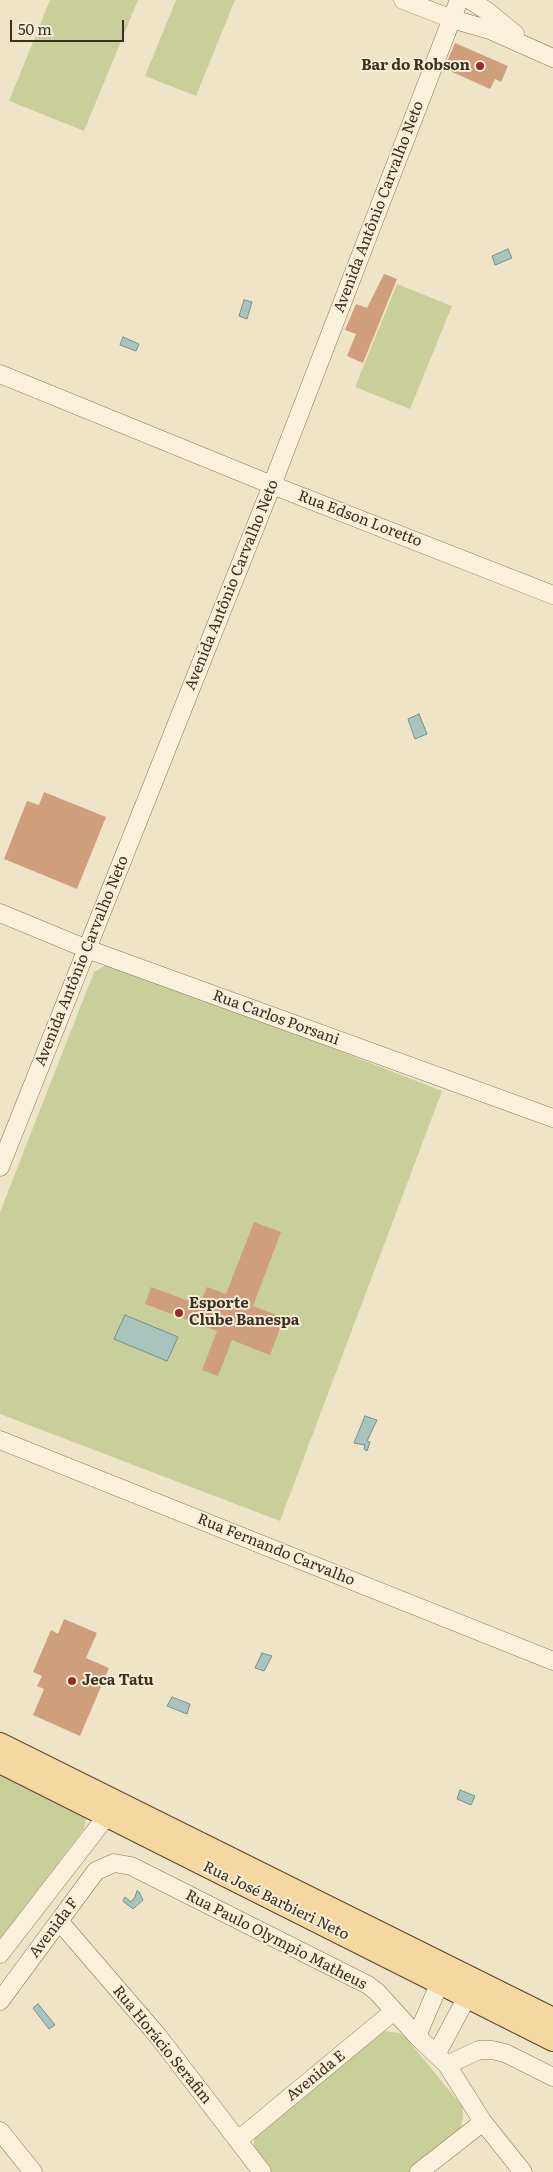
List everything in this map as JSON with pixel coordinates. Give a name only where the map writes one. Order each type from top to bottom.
[{"type":"main road","name":"Rua José Barbieri Neto","points":[[0,1744],[553,2019]]},
{"type":"main road","name":"Rua José Barbieri Neto","points":[[0,1762],[553,2040]]},
{"type":"street","points":[[403,0],[452,19],[490,30],[553,58]]},
{"type":"street","name":"Avenida Antônio Carvalho Neto","points":[[0,1167],[272,485],[459,0]]},
{"type":"street","points":[[470,0],[487,11],[533,49]]},
{"type":"street","name":"Rua Edson Loretto","points":[[0,374],[272,485],[553,595]]},
{"type":"street","name":"Rua Carlos Porsani","points":[[0,913],[87,949],[553,1118]]},
{"type":"street","name":"Rua Fernando Carvalho","points":[[0,1440],[553,1661]]},
{"type":"street","points":[[0,1954],[106,1816]]},
{"type":"street","name":"Avenida F","points":[[0,2001],[96,1871],[114,1863]]},
{"type":"street","name":"Rua Paulo Olympio Matheus","points":[[114,1863],[131,1866],[368,1985],[442,2059],[483,2122],[523,2172]]},
{"type":"street","name":"Rua Horácio Serafim","points":[[59,1921],[158,2036],[262,2172]]},
{"type":"street","points":[[417,2036],[440,1982]]},
{"type":"street","points":[[442,2059],[467,1997]]},
{"type":"street","name":"Avenida E","points":[[238,2140],[394,2011]]},
{"type":"street","points":[[442,2059],[479,2050],[492,2050],[504,2053],[553,2077]]},
{"type":"street","points":[[419,2172],[483,2122]]},
{"type":"street","points":[[0,2130],[33,2172]]},
{"type":"green space","points":[[50,0],[138,0],[84,131],[9,101]]},
{"type":"green space","points":[[176,0],[235,0],[196,96],[145,76]]},
{"type":"green space","points":[[397,284],[452,306],[410,409],[355,387]]},
{"type":"green space","name":"Esporte Clube Banespa","points":[[112,962],[442,1091],[280,1521],[0,1414],[0,1212],[94,972]]},
{"type":"green space","points":[[0,1769],[78,1810],[86,1818],[84,1829],[0,1939]]},
{"type":"green space","points":[[384,2031],[400,2033],[407,2039],[462,2106],[461,2127],[452,2140],[410,2172],[266,2172],[253,2150],[255,2133]]},
{"type":"water","points":[[508,249],[512,258],[495,265],[492,256]]},
{"type":"water","points":[[244,300],[252,302],[247,319],[239,316]]},
{"type":"water","points":[[123,337],[139,344],[136,351],[120,345]]},
{"type":"water","points":[[419,714],[427,734],[415,739],[408,719]]},
{"type":"water","points":[[125,1315],[178,1337],[167,1361],[114,1339]]},
{"type":"water","points":[[365,1416],[377,1420],[367,1441],[370,1442],[367,1451],[364,1449],[365,1445],[354,1443]]},
{"type":"water","points":[[262,1653],[272,1656],[264,1671],[255,1668]]},
{"type":"water","points":[[172,1697],[190,1704],[187,1714],[167,1706]]},
{"type":"water","points":[[460,1790],[475,1796],[471,1805],[457,1799]]},
{"type":"water","points":[[137,1891],[143,1900],[133,1909],[123,1901],[125,1897],[131,1902]]},
{"type":"water","points":[[38,2004],[55,2025],[49,2029],[33,2008]]},
{"type":"building","name":"Bar do Robson","points":[[455,43],[508,66],[501,82],[495,79],[490,89],[450,71],[452,67],[446,64]]},
{"type":"building","points":[[384,274],[397,279],[363,363],[347,356],[356,334],[345,330],[356,304],[367,308]]},
{"type":"building","points":[[44,792],[106,817],[77,889],[4,859],[27,801],[39,805]]},
{"type":"building","points":[[254,1222],[281,1232],[253,1306],[284,1318],[270,1355],[232,1340],[218,1376],[202,1370],[217,1331],[145,1304],[151,1287],[200,1305],[207,1287],[226,1294]]},
{"type":"building","name":"Jeca Tatu","points":[[64,1619],[97,1633],[86,1658],[109,1668],[80,1736],[33,1715],[44,1689],[37,1686],[42,1676],[33,1672],[51,1630],[58,1634]]},
{"type":"place","name":"Bar do Robson","points":[[480,66]]},
{"type":"place","name":"Esporte Clube Banespa","points":[[179,1313]]},
{"type":"place","name":"Jeca Tatu","points":[[72,1681]]}]
